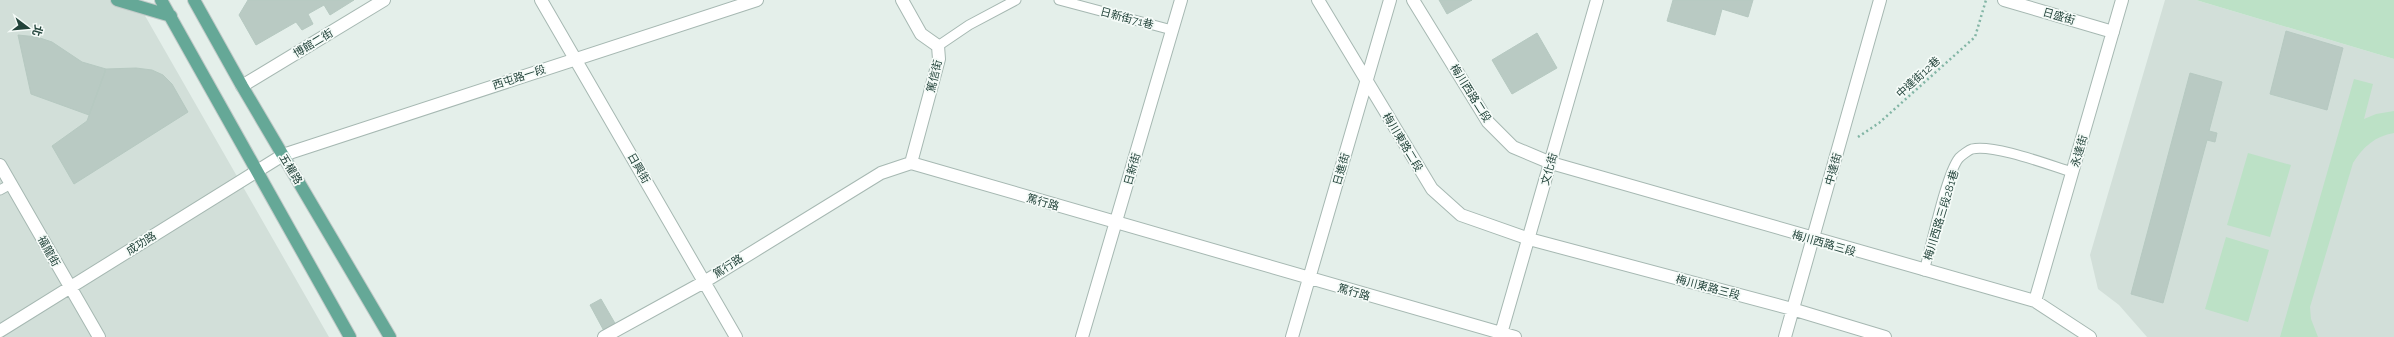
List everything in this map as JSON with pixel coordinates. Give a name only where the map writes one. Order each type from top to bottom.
[{"type":"main road","points":[[117,0],[170,16]]},
{"type":"main road","points":[[161,0],[350,337]]},
{"type":"main road","name":"五權路","points":[[196,1],[242,86],[390,337]]},
{"type":"street","name":"博館二街","points":[[242,86],[384,0]]},
{"type":"street","name":"日興街","points":[[541,0],[736,337]]},
{"type":"street","name":"西屯路一段","points":[[283,155],[757,0]]},
{"type":"street","name":"篤信街","points":[[902,0],[921,34],[938,46],[939,58],[911,163]]},
{"type":"street","name":"日新街","points":[[1082,337],[1181,0]]},
{"type":"street","name":"梅川東路二段","points":[[1318,0],[1366,82],[1432,189],[1461,215],[1529,239]]},
{"type":"street","name":"日進街","points":[[1292,337],[1390,0]]},
{"type":"street","name":"梅川西路二段","points":[[1413,0],[1488,122],[1514,147],[1551,163]]},
{"type":"street","name":"文化街","points":[[1500,335],[1597,0]]},
{"type":"street","name":"中達街","points":[[1785,337],[1839,150],[1880,0]]},
{"type":"street","name":"日盛街","points":[[2004,0],[2113,32]]},
{"type":"street","name":"永達街","points":[[2035,301],[2122,0]]},
{"type":"street","name":"成功路","points":[[0,331],[283,155]]},
{"type":"street","name":"篤行路","points":[[604,337],[704,282],[881,173],[911,163],[1500,335],[1515,337]]},
{"type":"street","name":"梅川西路三段","points":[[1551,163],[1813,240],[2035,301],[2090,337]]},
{"type":"street","name":"福龍街","points":[[0,165],[99,337]]},
{"type":"street","name":"梅川東路三段","points":[[1529,239],[1792,309],[1885,337]]},
{"type":"lane","points":[[938,46],[969,25],[1016,0]]},
{"type":"lane","name":"日新街71巷","points":[[1059,0],[1172,30]]},
{"type":"lane","name":"梅川西路三段281巷","points":[[1924,271],[1952,173],[1960,157],[1971,149],[1997,151],[2024,157],[2072,172]]},
{"type":"lane","points":[[0,190],[11,184]]},
{"type":"path","name":"中達街12巷","points":[[1839,150],[1879,123],[1975,37],[1986,0]]},
{"type":"shaded area","points":[[0,0],[136,0],[329,337],[0,337]]},
{"type":"shaded area","points":[[2165,0],[2196,0],[2394,59],[2394,337],[2147,337],[2119,305],[2098,289],[2090,255]]},
{"type":"green space","points":[[2196,0],[2394,0],[2394,59]]},
{"type":"green space","points":[[2354,79],[2373,84],[2364,119],[2376,114],[2394,111],[2394,133],[2387,134],[2370,143],[2365,147],[2353,163],[2310,307],[2311,319],[2318,337],[2280,337]]},
{"type":"green space","points":[[2248,153],[2291,165],[2270,237],[2227,225]]},
{"type":"green space","points":[[2226,237],[2269,250],[2248,322],[2205,309]]},
{"type":"building","points":[[248,0],[354,0],[330,15],[324,5],[308,14],[313,24],[302,30],[296,22],[256,45],[239,15]]},
{"type":"building","points":[[1439,0],[1472,0],[1447,14]]},
{"type":"building","points":[[1673,0],[1753,0],[1748,17],[1722,9],[1715,35],[1667,21]]},
{"type":"building","points":[[2286,31],[2343,48],[2327,110],[2270,94]]},
{"type":"building","points":[[1537,33],[1557,68],[1512,94],[1492,60]]},
{"type":"building","points":[[18,35],[37,37],[52,42],[82,62],[106,69],[89,115],[31,94]]},
{"type":"building","points":[[136,68],[152,70],[163,75],[172,84],[188,112],[74,184],[52,146],[87,121],[106,69]]},
{"type":"building","points":[[2190,73],[2222,82],[2209,131],[2217,133],[2215,142],[2207,140],[2163,303],[2131,294]]},
{"type":"building","points":[[601,299],[616,325],[604,331],[590,305]]}]
